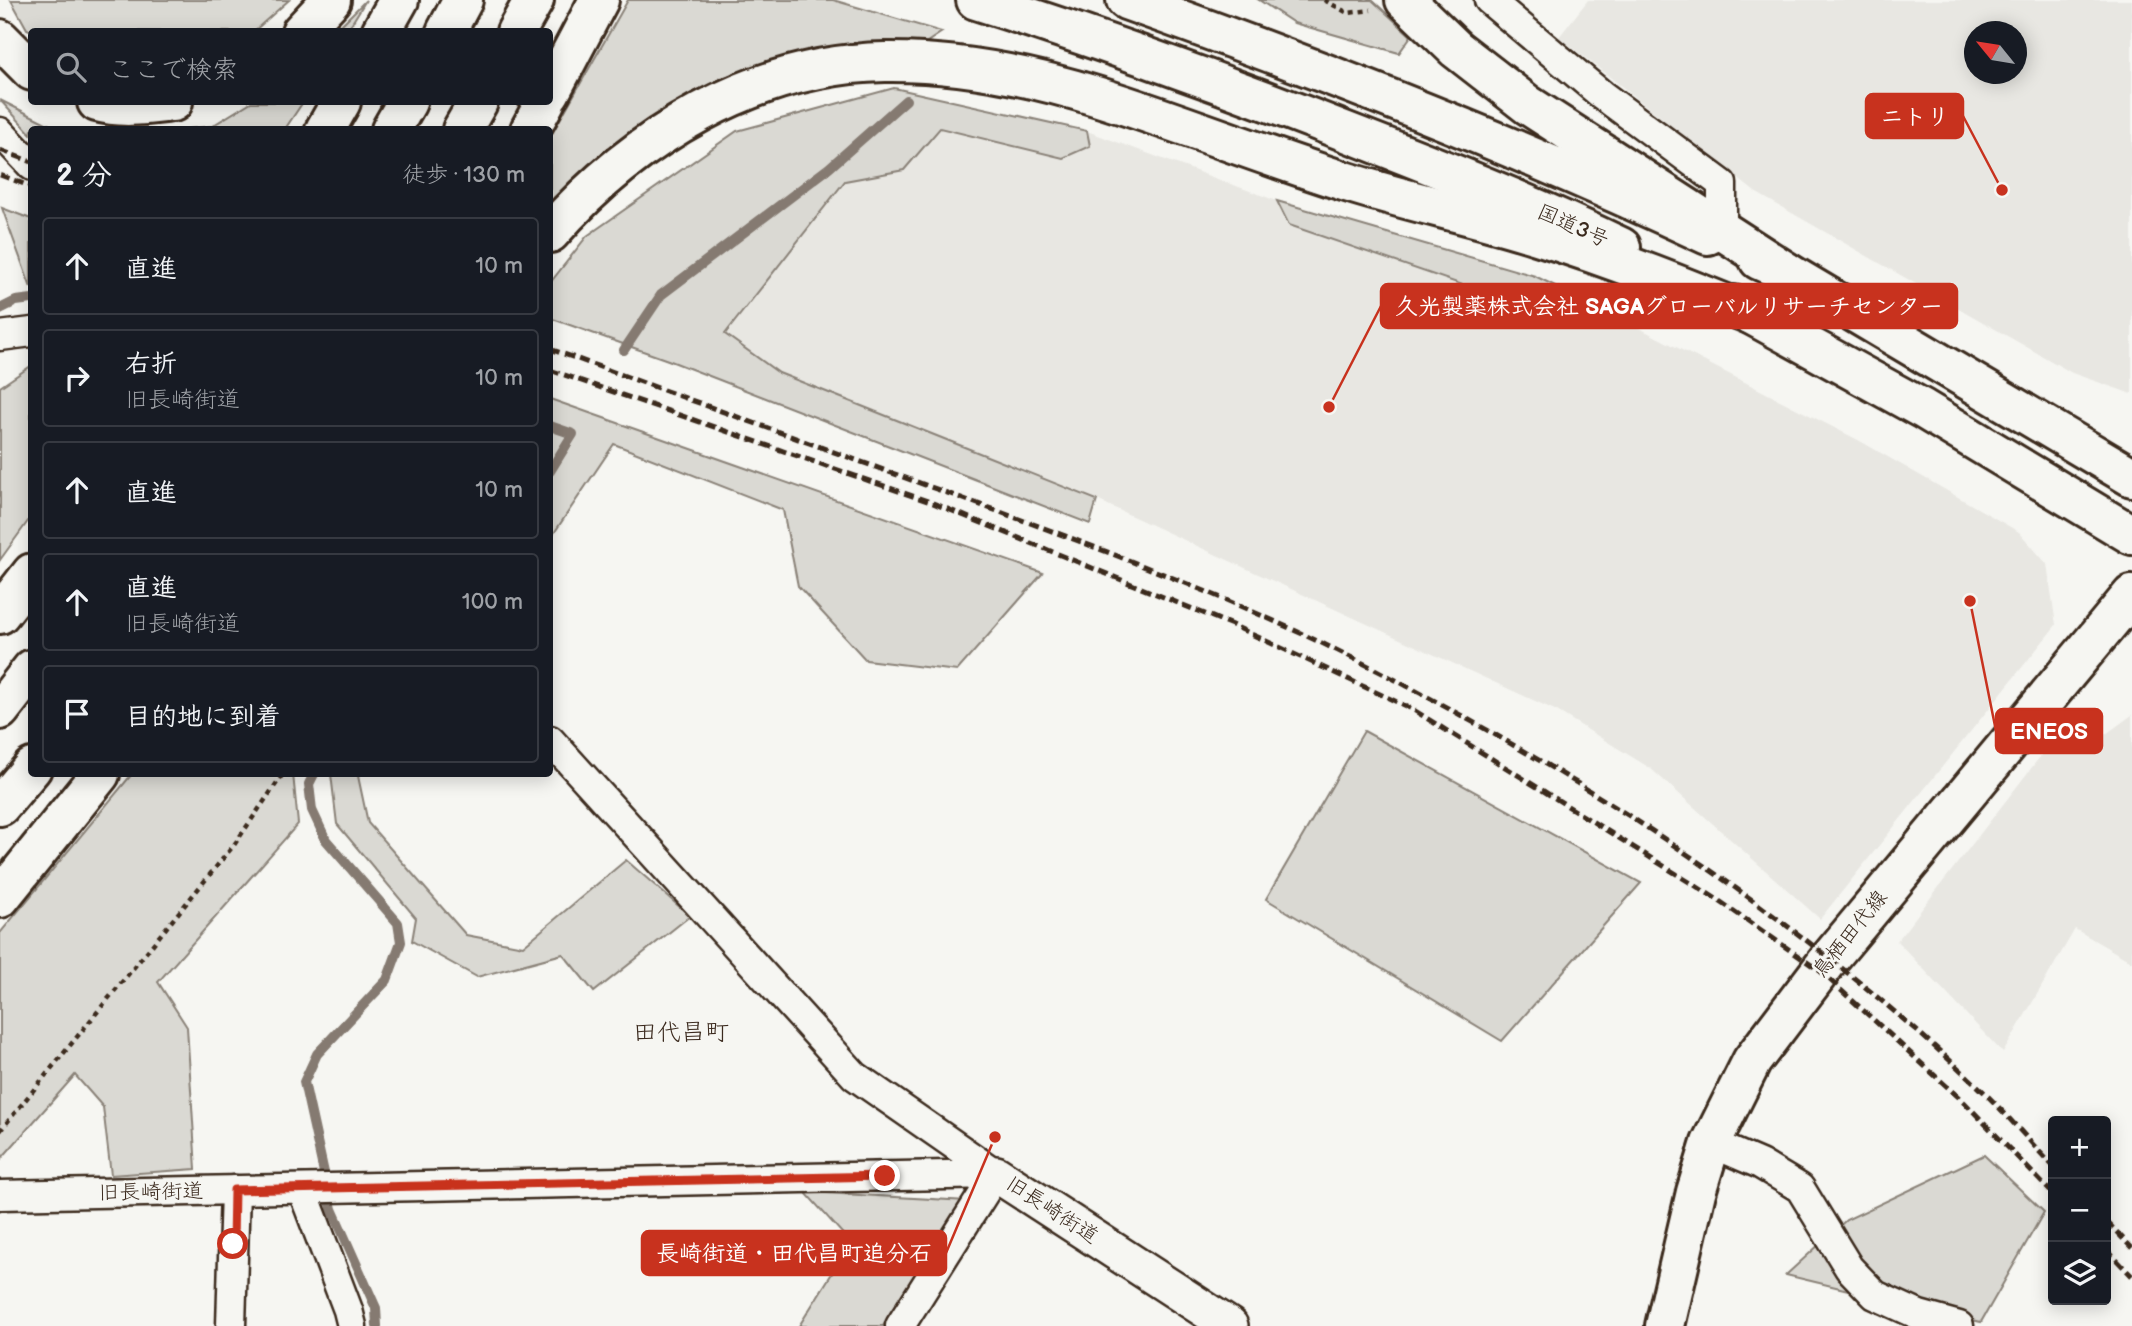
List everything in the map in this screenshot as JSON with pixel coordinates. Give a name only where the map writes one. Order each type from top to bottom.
[{"type":"main road","points":[[305,28],[331,0]]},
{"type":"main road","points":[[383,28],[399,0]]},
{"type":"main road","points":[[448,28],[463,0]]},
{"type":"main road","points":[[518,28],[534,0]]},
{"type":"main road","points":[[553,87],[599,0]]},
{"type":"main road","name":"国道3号","points":[[976,0],[1261,98],[1454,174],[1618,246],[1765,320],[1923,409],[2132,535]]},
{"type":"main road","points":[[1126,0],[1271,52],[1465,129],[1609,189],[1788,274]]},
{"type":"main road","points":[[1392,4],[1528,105],[1788,274],[2132,477]]},
{"type":"main road","points":[[0,39],[28,67]]},
{"type":"main road","points":[[553,229],[564,216],[642,149],[701,111],[745,91],[788,77],[838,67],[884,62],[933,64],[1040,82],[1098,97],[1346,182],[1535,234],[1636,267],[1765,320]]},
{"type":"main road","points":[[124,105],[149,105]]},
{"type":"main road","points":[[326,126],[339,105]]},
{"type":"main road","points":[[393,126],[405,105]]},
{"type":"main road","points":[[464,126],[476,105]]},
{"type":"main road","points":[[532,126],[543,105]]},
{"type":"main road","points":[[0,614],[28,578]]},
{"type":"main road","name":"鳥栖田代線","points":[[1665,1326],[1696,1192],[1711,1143],[1752,1061],[1820,971],[2132,594]]},
{"type":"main road","points":[[0,710],[28,674]]},
{"type":"main road","points":[[0,806],[28,773]]},
{"type":"main road","points":[[0,898],[98,777]]},
{"type":"street","points":[[1489,0],[1602,95],[1722,184],[1722,231]]},
{"type":"street","points":[[0,132],[28,162]]},
{"type":"street","points":[[0,336],[28,332]]},
{"type":"street","points":[[553,743],[855,1076],[996,1174],[900,1326]]},
{"type":"street","points":[[1711,1143],[1760,1164],[1800,1188],[1850,1268],[1875,1295],[1919,1315],[1959,1326]]},
{"type":"street","name":"旧長崎街道","points":[[0,1195],[996,1174],[1230,1326]]},
{"type":"street","points":[[302,1189],[352,1326]]},
{"type":"street","points":[[231,1326],[234,1190]]},
{"type":"path","points":[[1324,0],[1348,13],[1392,4]]},
{"type":"path","points":[[0,1131],[234,845],[281,777]]},
{"type":"shaded area","points":[[11,0],[289,0],[258,28],[27,29]]},
{"type":"shaded area","points":[[366,0],[349,28],[338,28]]},
{"type":"shaded area","points":[[628,0],[833,0],[942,32],[924,44],[839,45],[721,78],[596,158],[553,207],[553,132]]},
{"type":"shaded area","points":[[1259,0],[1372,0],[1411,36],[1399,53],[1294,23]]},
{"type":"shaded area","points":[[1588,0],[2132,0],[2132,394],[2072,373],[1755,192],[1559,37]]},
{"type":"shaded area","points":[[894,88],[1087,131],[1090,146],[1063,158],[940,128],[904,170],[845,181],[725,334],[779,373],[1097,500],[1090,524],[668,360],[553,319],[553,279],[587,236],[737,131]]},
{"type":"shaded area","points":[[0,100],[52,126],[28,126],[28,131]]},
{"type":"shaded area","points":[[246,105],[301,105],[287,126],[212,126]]},
{"type":"shaded area","points":[[940,128],[1063,158],[1090,146],[1087,131],[1277,201],[1535,276],[1860,441],[2019,532],[2047,564],[2056,625],[1820,919],[1650,768],[1557,711],[1097,500],[779,373],[725,334],[845,181],[903,170]]},
{"type":"shaded area","points":[[1277,201],[1535,276],[1594,305],[1579,325],[1289,225]]},
{"type":"shaded area","points":[[2,208],[28,218],[28,280]]},
{"type":"shaded area","points":[[28,368],[28,521],[0,560],[0,387]]},
{"type":"shaded area","points":[[553,400],[1043,573],[957,671],[866,660],[798,586],[783,510],[614,444],[553,535]]},
{"type":"shaded area","points":[[2132,715],[2132,962],[2075,929],[2003,1053],[1897,941],[2060,731],[2095,742]]},
{"type":"shaded area","points":[[1364,731],[1641,883],[1502,1041],[1266,899]]},
{"type":"shaded area","points":[[130,777],[293,777],[298,824],[158,982],[187,1027],[196,1169],[111,1175],[103,1107],[75,1075],[0,1160],[0,933]]},
{"type":"shaded area","points":[[331,777],[358,777],[368,823],[466,935],[523,946],[626,860],[690,916],[594,992],[563,954],[477,977],[412,941],[416,918],[337,824]]},
{"type":"shaded area","points":[[1984,1155],[2044,1212],[1981,1322],[1786,1275],[1846,1220]]},
{"type":"shaded area","points":[[805,1192],[967,1201],[883,1326],[799,1326],[851,1243]]},
{"type":"waterway","points":[[624,350],[661,295],[829,168],[906,100]]},
{"type":"waterway","points":[[0,309],[16,301],[28,300]]},
{"type":"waterway","points":[[553,427],[573,434],[553,466]]},
{"type":"waterway","points":[[312,777],[309,784],[312,810],[326,840],[398,923],[401,942],[387,980],[317,1054],[304,1082],[332,1209],[376,1308],[377,1326]]},
{"type":"railway","points":[[0,150],[28,160]]},
{"type":"railway","points":[[0,175],[28,186]]},
{"type":"railway","points":[[553,350],[1124,559],[1296,631],[1407,686],[1556,770],[1701,864],[1771,914],[1905,1021],[1980,1088],[2048,1161]]},
{"type":"railway","points":[[553,371],[933,503],[1232,625],[1412,709],[1715,898],[1820,971],[1964,1102],[2048,1189]]},
{"type":"railway","points":[[2111,1226],[2132,1248]]},
{"type":"railway","points":[[2111,1254],[2132,1276]]},
{"type":"place","name":"ニトリ","points":[[2002,190]]},
{"type":"place","name":"久光製薬株式会社 SAGAグローバルリサーチセンター","points":[[1329,407]]},
{"type":"place","name":"ENEOS","points":[[1970,601]]},
{"type":"place","name":"長崎街道・田代昌町追分石","points":[[995,1137]]},
{"type":"district","name":"田代昌町","points":[[681,1032]]},
{"type":"route","points":[[233,1244],[234,1190],[885,1176]]}]
